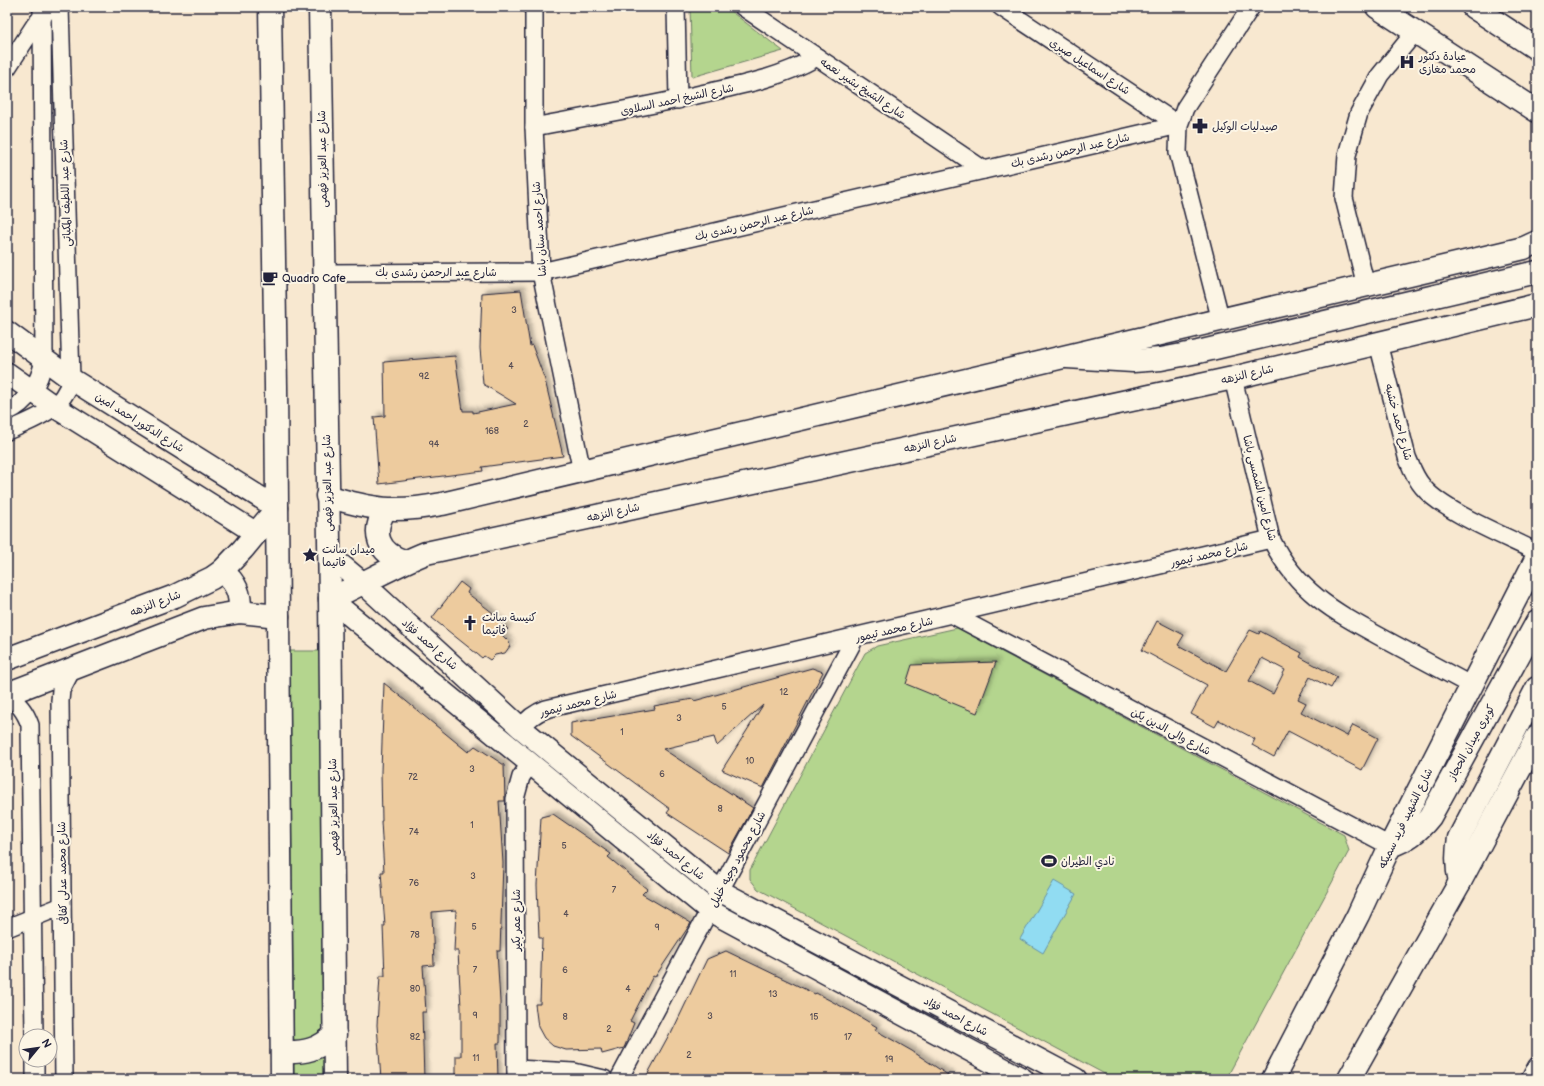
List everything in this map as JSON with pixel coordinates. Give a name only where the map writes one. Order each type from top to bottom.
[{"type":"main road","points":[[270,7],[277,508],[282,1079]]},
{"type":"main road","name":"شارع عبد العزيز فهمى","points":[[320,7],[327,496],[330,599],[335,1079]]},
{"type":"main road","points":[[1377,7],[1537,111]]},
{"type":"main road","points":[[1473,7],[1537,50]]},
{"type":"main road","points":[[327,496],[362,507],[385,510],[415,509],[442,504],[1221,321],[1524,248],[1537,242]]},
{"type":"main road","points":[[1067,357],[1133,361],[1161,359],[1198,352],[1537,272]]},
{"type":"main road","name":"شارع النزهه","points":[[330,599],[364,584],[404,561],[426,552],[1233,378],[1537,305]]},
{"type":"main road","name":"شارع النزهه","points":[[7,659],[197,586],[222,571],[277,508]]},
{"type":"main road","points":[[385,510],[379,520],[377,531],[379,542],[386,552],[395,558],[404,561]]},
{"type":"main road","name":"شارع الشهيد فريد سميكه","points":[[1273,1079],[1358,915],[1390,846],[1537,557]]},
{"type":"main road","points":[[222,571],[230,577],[236,586],[240,596],[240,612]]},
{"type":"main road","points":[[7,695],[204,618],[240,612],[278,616]]},
{"type":"main road","name":"كوبرى ميدان الحجاز","points":[[1390,846],[1406,840],[1415,834],[1430,818],[1537,622]]},
{"type":"main road","points":[[1460,882],[1456,867],[1456,852],[1459,838],[1537,688]]},
{"type":"main road","points":[[1349,1079],[1535,746]]},
{"type":"main road","points":[[282,1052],[297,1053],[311,1051],[324,1044],[335,1034]]},
{"type":"street","name":"شارع عبد اللطيف المكباتى","points":[[60,7],[71,379]]},
{"type":"street","name":"شارع احمد سنان باشا","points":[[534,7],[534,127],[541,272],[582,472]]},
{"type":"street","points":[[676,7],[678,100]]},
{"type":"street","name":"شارع الشيخ بشير نعمه","points":[[743,7],[984,170]]},
{"type":"street","name":"شارع اسماعيل صبرى","points":[[1001,7],[1179,125]]},
{"type":"street","points":[[1221,321],[1178,152],[1179,125],[1185,108],[1251,7]]},
{"type":"street","name":"شارع عبد اللطيف المكباتى","points":[[33,391],[40,375],[44,359],[46,10]]},
{"type":"street","points":[[7,68],[46,10]]},
{"type":"street","points":[[1366,286],[1344,198],[1347,155],[1359,113],[1380,75],[1415,32]]},
{"type":"street","name":"شارع الشيخ احمد السلاوى","points":[[534,127],[678,100],[761,81],[795,69],[817,57]]},
{"type":"street","name":"شارع عبد الرحمن رشدى بك","points":[[324,273],[541,272],[1179,125]]},
{"type":"street","name":"شارع الدكتور احمد امين","points":[[7,332],[71,379],[277,508]]},
{"type":"street","name":"شارع احمد خشبه","points":[[1378,343],[1407,457],[1413,473],[1423,487],[1435,499],[1449,508],[1537,552]]},
{"type":"street","points":[[7,372],[55,407],[256,533]]},
{"type":"street","name":"شارع امين الشمسى باشا","points":[[1233,378],[1271,539],[1281,559],[1297,579],[1338,614],[1472,686]]},
{"type":"street","points":[[7,431],[55,407],[66,394],[71,379]]},
{"type":"street","points":[[7,412],[25,400],[33,391]]},
{"type":"street","name":"شارع محمد تيمور","points":[[521,728],[527,719],[546,709],[855,638],[1271,539]]},
{"type":"street","name":"شارع احمد فؤاد","points":[[329,555],[364,584],[521,728],[720,891],[1076,1079]]},
{"type":"street","name":"شارع احمد فؤاد","points":[[330,599],[710,911],[1023,1079]]},
{"type":"street","name":"شارع والى الدين يكن","points":[[953,615],[1390,846]]},
{"type":"street","name":"شارع محمود وجيه خليل","points":[[619,1079],[855,638]]},
{"type":"street","name":"شارع محمد عدلى كفافى","points":[[64,1079],[60,701],[61,690],[72,669]]},
{"type":"street","points":[[7,695],[18,703],[26,713],[30,725],[34,1028]]},
{"type":"street","name":"شارع عمر بكير","points":[[516,1074],[515,799],[521,777],[530,764]]},
{"type":"street","points":[[7,928],[62,906]]},
{"type":"street","points":[[1530,1079],[1537,1066]]},
{"type":"street","points":[[35,1068],[35,1079]]},
{"type":"street","points":[[516,1074],[574,1072],[604,1079]]},
{"type":"green space","points":[[690,7],[725,7],[783,51],[692,77]]},
{"type":"green space","name":"نادي الطيران","points":[[957,628],[1344,835],[1349,851],[1226,1079],[1114,1079],[758,889],[750,879],[750,870],[865,653],[877,646]]},
{"type":"green space","points":[[290,651],[324,651],[328,1079],[294,1079]]},
{"type":"water","points":[[1054,881],[1076,894],[1043,953],[1020,939]]},
{"type":"building","points":[[521,290],[530,346],[532,345],[545,380],[563,456],[482,467],[483,471],[379,484],[374,417],[385,416],[384,362],[455,356],[463,411],[473,411],[473,413],[516,404],[483,384],[480,348],[482,293]]},
{"type":"building","name":"كنيسة سانت فاتيما","points":[[460,582],[469,589],[467,593],[493,613],[491,615],[508,629],[502,635],[509,642],[510,646],[505,653],[495,655],[490,660],[484,656],[482,658],[432,618]]},
{"type":"building","points":[[1157,621],[1184,635],[1178,645],[1226,671],[1250,630],[1259,634],[1260,631],[1302,653],[1300,657],[1337,677],[1331,688],[1310,677],[1298,699],[1306,703],[1301,712],[1347,736],[1353,725],[1378,738],[1362,770],[1288,731],[1274,757],[1252,745],[1255,739],[1219,720],[1215,727],[1191,714],[1207,685],[1142,650]],"holes":[[[1262,658],[1285,670],[1273,694],[1249,681]]]},
{"type":"building","points":[[996,662],[977,713],[906,684],[912,665]]},
{"type":"building","points":[[812,668],[823,672],[763,788],[722,770],[763,705],[717,746],[714,737],[663,749],[753,808],[728,853],[667,813],[670,809],[571,736],[571,723],[655,709],[654,706],[693,699],[694,701]]},
{"type":"building","points":[[384,683],[468,752],[475,746],[504,765],[505,801],[499,801],[503,863],[500,951],[497,951],[500,1002],[500,1043],[497,1043],[498,1079],[456,1079],[456,1056],[461,1056],[461,1008],[458,951],[454,951],[456,910],[432,912],[434,965],[423,966],[426,1012],[422,1012],[424,1079],[381,1079],[377,1025],[380,976],[385,976],[383,926],[385,926],[381,872],[384,872],[381,821],[381,772]]},
{"type":"building","points":[[553,814],[611,854],[608,857],[647,889],[642,894],[691,923],[655,977],[653,976],[630,1021],[634,1023],[624,1048],[602,1054],[601,1049],[566,1050],[553,1046],[544,1038],[538,1027],[535,1004],[540,1004],[542,938],[539,938],[537,885],[541,817]]},
{"type":"building","points":[[726,951],[815,994],[816,993],[852,1012],[877,1027],[875,1030],[912,1051],[954,1079],[645,1079],[670,1033],[671,1034],[707,959]]},
{"type":"place","name":"عيادة دكتور محمد مغازى","points":[[1407,62]]},
{"type":"place","name":"صيدليات الوكيل","points":[[1200,126]]},
{"type":"place","name":"Quadro Cafe","points":[[270,278]]},
{"type":"place","name":"ميدان سانت فاتيما","points":[[310,555]]},
{"type":"place","name":"كنيسة سانت فاتيما","points":[[470,623]]},
{"type":"place","name":"نادي الطيران","points":[[1049,861]]}]
